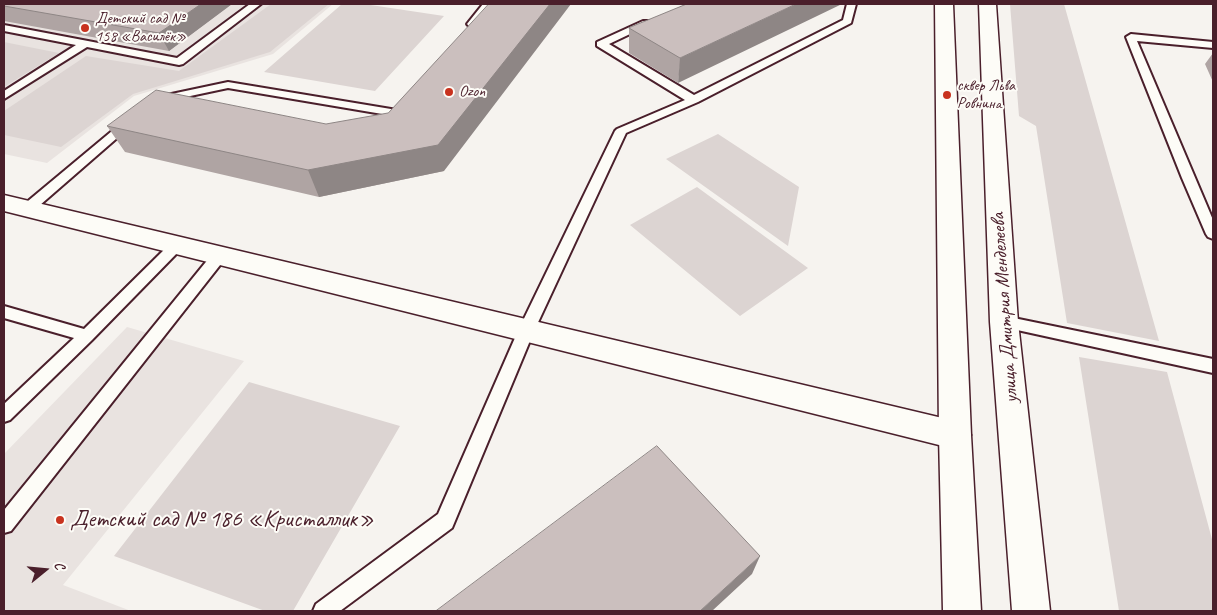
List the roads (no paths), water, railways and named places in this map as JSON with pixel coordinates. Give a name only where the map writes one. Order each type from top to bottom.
[{"type":"street","points":[[944,4],[955,435],[962,611]]},
{"type":"street","name":"улица Дмитрия Менделеева","points":[[987,4],[1004,322],[1031,611]]},
{"type":"street","points":[[15,206],[955,435]]},
{"type":"lane","points":[[4,28],[83,45],[178,62],[256,4]]},
{"type":"lane","points":[[465,33],[488,4]]},
{"type":"lane","points":[[323,611],[445,521],[526,331],[621,131],[694,100],[848,21],[851,4]]},
{"type":"lane","points":[[653,20],[601,44],[694,100]]},
{"type":"lane","points":[[1213,45],[1131,37],[1188,178],[1213,234]]},
{"type":"lane","points":[[4,96],[83,45]]},
{"type":"lane","points":[[15,206],[155,100],[228,85],[400,114],[412,100]]},
{"type":"lane","points":[[4,415],[87,336],[177,245]]},
{"type":"lane","points":[[4,524],[219,256]]},
{"type":"lane","points":[[4,312],[87,336]]},
{"type":"lane","points":[[1004,322],[1213,366]]},
{"type":"place","name":"Детский сад № 158 «Василёк»","points":[[85,28]]},
{"type":"place","name":"Ozon","points":[[449,92]]},
{"type":"place","name":"сквер Льва Ровнина","points":[[947,95]]},
{"type":"place","name":"Детский сад № 186 «Кристаллик»","points":[[60,520]]}]
